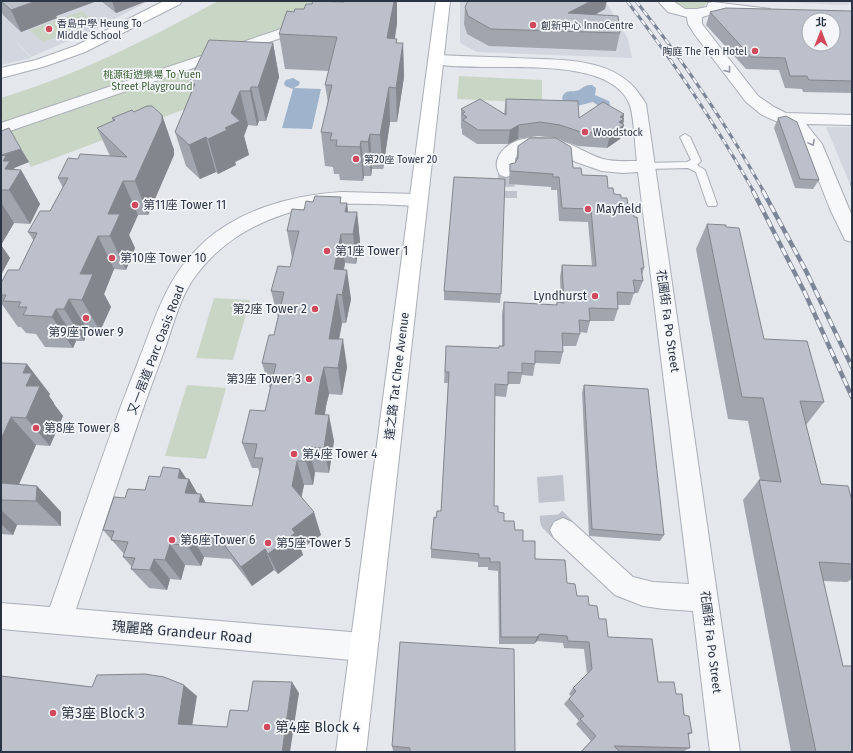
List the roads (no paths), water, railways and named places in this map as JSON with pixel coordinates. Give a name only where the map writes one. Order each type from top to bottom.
[{"type":"main road","points":[[1,73],[41,63],[72,52],[175,1]]},
{"type":"main road","name":"達之路 Tat Chee Avenue","points":[[351,752],[417,200],[443,1]]},
{"type":"street","points":[[665,1],[668,5],[696,21],[752,99],[768,111],[801,128],[813,144],[839,209],[852,235]]},
{"type":"street","points":[[696,21],[713,3],[761,12]]},
{"type":"street","points":[[696,21],[700,21],[712,14],[723,12],[782,13]]},
{"type":"street","points":[[1,129],[324,19]]},
{"type":"street","name":"花圃街 Fa Po Street","points":[[436,60],[568,66],[591,70],[609,76],[631,92],[638,104],[725,752]]},
{"type":"street","points":[[784,118],[852,120]]},
{"type":"street","points":[[506,170],[506,156],[525,144],[557,145],[582,158],[602,165],[619,167],[647,166]]},
{"type":"street","name":"又一居道 Parc Oasis Road","points":[[58,621],[146,368],[178,288],[190,268],[206,251],[225,236],[246,223],[269,212],[318,200],[343,198],[417,200]]},
{"type":"street","points":[[563,530],[624,586],[635,592],[646,595],[705,598]]},
{"type":"street","name":"瑰麗路 Grandeur Road","points":[[1,616],[364,647]]},
{"type":"lane","points":[[685,137],[696,161],[689,165]]},
{"type":"lane","points":[[647,166],[689,165],[700,170],[712,204]]},
{"type":"water","points":[[293,78],[300,82],[299,85],[294,88],[321,89],[312,129],[282,128],[293,89],[285,86],[284,83],[286,80]]},
{"type":"water","points":[[592,85],[596,88],[595,95],[609,101],[610,105],[600,107],[593,102],[577,106],[562,99],[566,92],[576,91]]},
{"type":"tunnel","points":[[506,171],[507,192]]},
{"type":"tunnel","points":[[507,192],[507,198]]},
{"type":"tunnel","points":[[550,476],[553,520],[563,530]]},
{"type":"railway","points":[[627,1],[694,94],[725,142],[754,192]]},
{"type":"railway","points":[[636,1],[704,94],[735,142],[764,192]]},
{"type":"railway","points":[[753,191],[805,293],[852,397]]},
{"type":"railway","points":[[763,191],[806,271],[852,367]]},
{"type":"place","name":"創新中心 InnoCentre","points":[[533,25]]},
{"type":"place","name":"香島中學 Heung To Middle School","points":[[49,29]]},
{"type":"place","name":"陶庭 The Ten Hotel","points":[[755,51]]},
{"type":"place","name":"Woodstock","points":[[585,132]]},
{"type":"place","name":"第20座 Tower 20","points":[[356,159]]},
{"type":"place","name":"第11座 Tower 11","points":[[135,205]]},
{"type":"place","name":"Mayfield","points":[[588,209]]},
{"type":"place","name":"第1座 Tower 1","points":[[327,251]]},
{"type":"place","name":"第10座 Tower 10","points":[[112,258]]},
{"type":"place","name":"Lyndhurst","points":[[595,296]]},
{"type":"place","name":"第2座 Tower 2","points":[[315,309]]},
{"type":"place","name":"第9座 Tower 9","points":[[86,318]]},
{"type":"place","name":"第3座 Tower 3","points":[[309,379]]},
{"type":"place","name":"第8座 Tower 8","points":[[36,428]]},
{"type":"place","name":"第4座 Tower 4","points":[[294,454]]},
{"type":"place","name":"第6座 Tower 6","points":[[172,540]]},
{"type":"place","name":"第5座 Tower 5","points":[[268,543]]},
{"type":"place","name":"第3座 Block 3","points":[[53,713]]},
{"type":"place","name":"第4座 Block 4","points":[[267,727]]},
{"type":"park label","name":"桃源街遊樂場 To Yuen Street Playground","points":[[152,80]]}]
